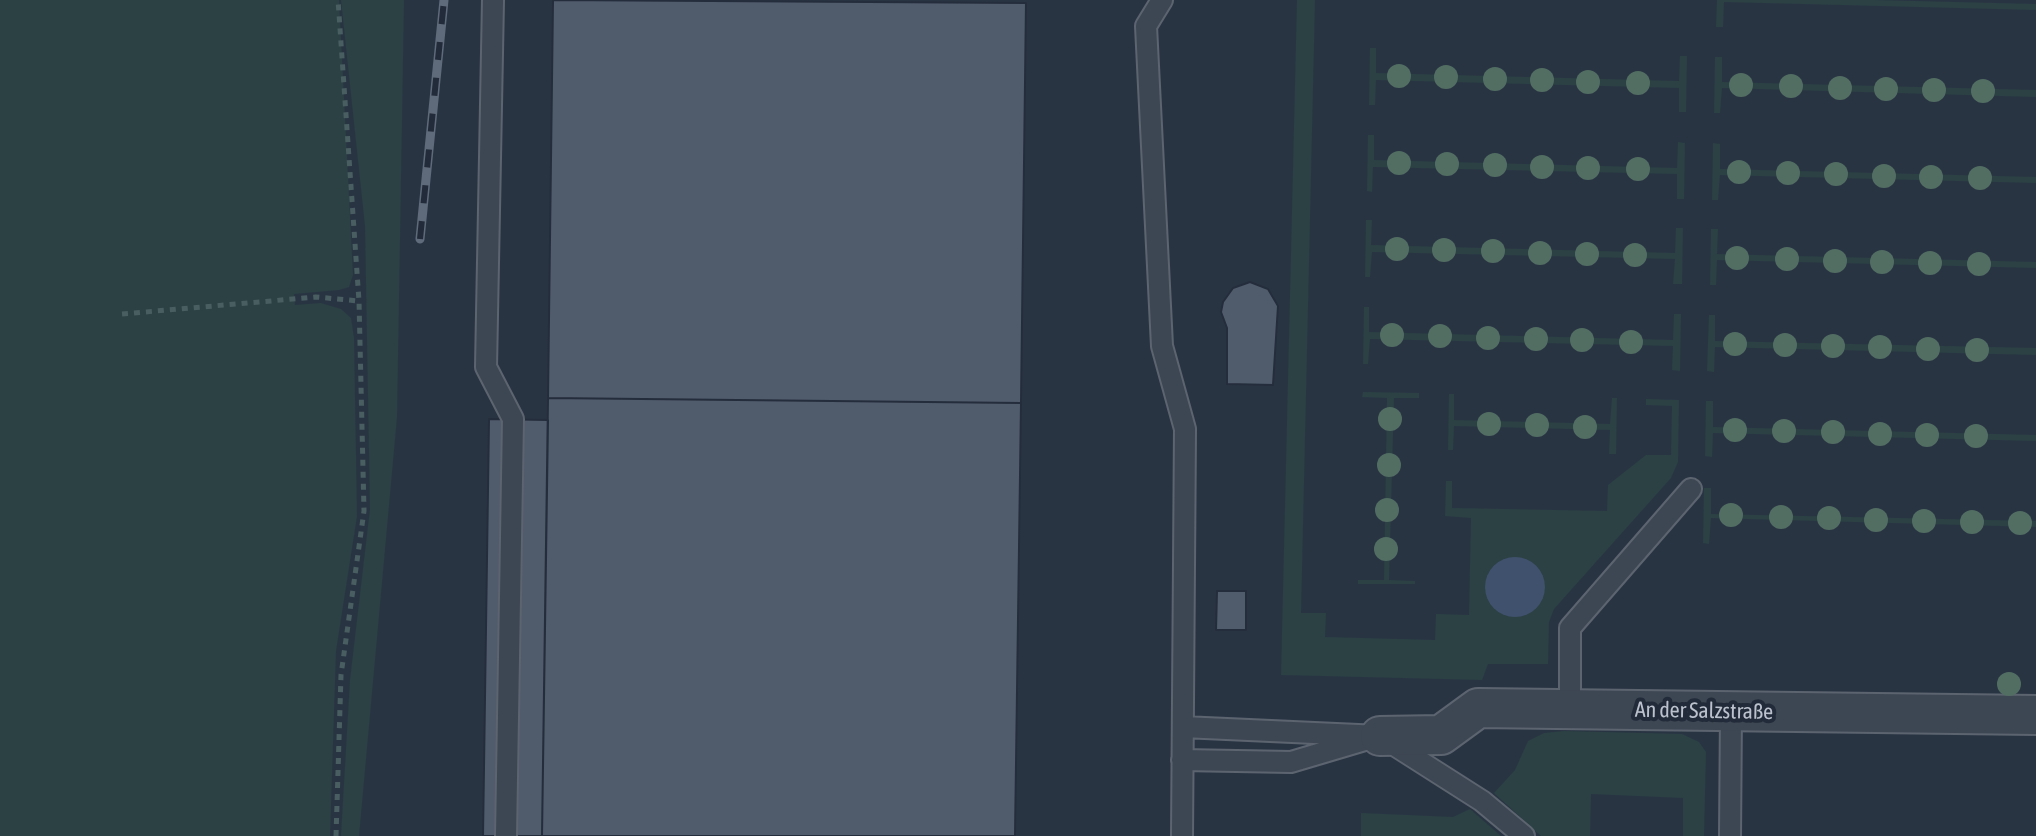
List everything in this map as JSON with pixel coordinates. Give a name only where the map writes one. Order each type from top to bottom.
[{"type":"street","name":"An der Salzstraße","points":[[1380,736],[1441,735],[1478,708],[2036,715]]},
{"type":"lane","points":[[493,0],[486,367],[513,419],[506,836]]},
{"type":"lane","points":[[1162,0],[1146,26],[1162,346],[1185,429],[1182,836]]},
{"type":"lane","points":[[1570,709],[1570,628],[1691,489]]},
{"type":"lane","points":[[1730,836],[1731,711]]},
{"type":"lane","points":[[1183,727],[1380,736],[1482,801],[1524,836]]},
{"type":"lane","points":[[1182,760],[1291,762],[1380,736]]},
{"type":"path","points":[[336,836],[341,675],[364,511],[359,301],[338,0]]},
{"type":"path","points":[[122,314],[316,297],[359,301]]},
{"type":"green space","points":[[0,0],[339,0],[353,275],[349,287],[294,294],[295,305],[321,303],[341,309],[351,318],[354,338],[357,516],[336,651],[330,836],[0,836]]},
{"type":"green space","points":[[341,0],[404,0],[397,417],[359,836],[341,836],[350,680],[370,509],[365,226]]},
{"type":"green space","points":[[1297,0],[1315,0],[1301,613],[1326,613],[1325,637],[1435,640],[1436,614],[1469,615],[1471,518],[1445,516],[1446,481],[1452,481],[1452,508],[1607,511],[1608,485],[1646,455],[1671,455],[1672,406],[1646,405],[1646,399],[1679,400],[1678,462],[1671,478],[1554,609],[1549,622],[1548,664],[1488,664],[1482,680],[1281,675]]},
{"type":"green space","points":[[1717,0],[2036,4],[2036,10],[1724,2],[1723,27],[1716,27]]},
{"type":"green space","points":[[1370,48],[1376,48],[1376,73],[1679,81],[1680,56],[1687,56],[1686,112],[1679,112],[1679,88],[1376,80],[1375,105],[1369,105]]},
{"type":"green space","points":[[1715,57],[1722,57],[1722,82],[2036,90],[2036,97],[1722,88],[1720,113],[1714,113]]},
{"type":"green space","points":[[1368,135],[1374,135],[1374,160],[1677,168],[1678,142],[1685,143],[1684,199],[1677,199],[1677,174],[1373,167],[1372,192],[1367,191]]},
{"type":"green space","points":[[1713,143],[1720,144],[1720,169],[2036,177],[2036,183],[1720,175],[1718,200],[1712,200]]},
{"type":"green space","points":[[1366,220],[1372,220],[1371,245],[1675,253],[1676,228],[1683,228],[1682,284],[1673,284],[1675,259],[1372,252],[1370,277],[1365,277]]},
{"type":"green space","points":[[1711,229],[1718,229],[1717,254],[2036,262],[2036,268],[1717,260],[1716,285],[1710,285]]},
{"type":"green space","points":[[1364,307],[1369,307],[1369,332],[1673,340],[1674,314],[1681,314],[1680,371],[1672,370],[1673,346],[1370,339],[1368,364],[1363,364]]},
{"type":"green space","points":[[1709,315],[1715,315],[1715,341],[2036,348],[2036,355],[1715,347],[1714,372],[1707,371]]},
{"type":"green space","points":[[1363,392],[1419,393],[1419,398],[1394,398],[1389,580],[1415,581],[1415,584],[1358,584],[1358,580],[1384,580],[1387,398],[1362,397]]},
{"type":"green space","points":[[1449,394],[1454,394],[1454,420],[1610,424],[1612,398],[1617,398],[1616,454],[1609,454],[1610,430],[1454,426],[1453,450],[1448,450]]},
{"type":"green space","points":[[1706,401],[1713,401],[1713,427],[2036,435],[2036,441],[1713,433],[1712,457],[1705,456]]},
{"type":"green space","points":[[1704,488],[1711,488],[1711,514],[2036,521],[2036,527],[1711,518],[1709,544],[1703,543]]},
{"type":"green space","points":[[1544,733],[1682,734],[1699,742],[1706,752],[1704,836],[1683,836],[1683,798],[1591,794],[1590,836],[1541,836],[1494,793],[1515,770],[1528,741]]},
{"type":"green space","points":[[1470,809],[1501,836],[1361,836],[1361,813],[1453,817]]},
{"type":"water","points":[[1515,557],[1527,559],[1536,566],[1543,575],[1543,599],[1536,608],[1527,615],[1515,617],[1503,615],[1494,608],[1487,599],[1485,587],[1487,575],[1494,566],[1503,559]]},
{"type":"building","points":[[553,0],[1026,3],[1021,403],[548,398]]},
{"type":"building","points":[[1250,282],[1268,289],[1278,306],[1273,385],[1227,384],[1227,328],[1221,312],[1223,302],[1233,288]]},
{"type":"building","points":[[548,398],[1021,403],[1015,836],[542,836]]},
{"type":"building","points":[[489,419],[548,420],[542,836],[483,836]]},
{"type":"building","points":[[1217,591],[1246,591],[1246,630],[1216,630]]},
{"type":"railway","points":[[420,239],[444,0]]}]
